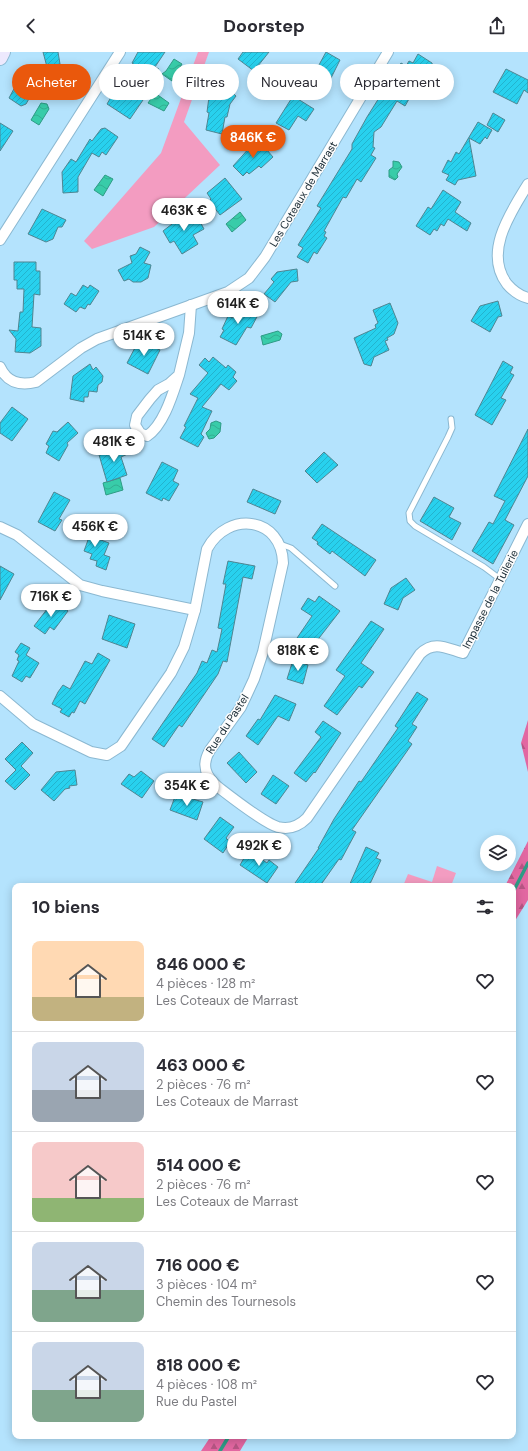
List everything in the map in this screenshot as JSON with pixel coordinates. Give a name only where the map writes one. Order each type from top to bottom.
[{"type":"street","points":[[0,58],[3,52]]},
{"type":"street","points":[[0,240],[120,52]]},
{"type":"street","name":"Les Coteaux de Marrast","points":[[0,367],[4,375],[11,381],[27,384],[36,382],[81,348],[97,339],[239,287],[258,268],[388,52]]},
{"type":"street","points":[[528,184],[503,228],[498,261],[500,272],[509,287],[517,294],[528,298]]},
{"type":"street","points":[[179,375],[169,384],[158,390],[137,416],[135,425],[140,433],[147,436],[153,432],[171,400],[179,375],[190,333],[190,305]]},
{"type":"street","points":[[0,696],[33,724],[91,752],[107,754],[114,752],[121,746],[174,667],[184,647],[195,610],[207,549],[219,532],[234,524],[255,524],[272,534],[280,544]]},
{"type":"street","name":"Impasse de la Tuilerie","points":[[463,654],[528,524]]},
{"type":"street","points":[[0,527],[17,535],[80,585],[102,592],[195,610]]},
{"type":"street","name":"Rue du Pastel","points":[[280,544],[283,552],[283,563],[259,666],[244,701],[210,750],[205,762],[205,769],[211,781],[272,824],[282,828],[293,827],[300,825],[307,818],[415,660],[426,648],[431,646],[443,646],[463,654]]},
{"type":"lane","points":[[451,419],[452,428],[409,513],[410,521],[415,526],[484,567],[500,579]]},
{"type":"lane","points":[[280,544],[291,548],[335,586]]},
{"type":"shaded area","points":[[198,52],[209,52],[205,64],[194,64]]},
{"type":"shaded area","points":[[180,100],[192,100],[184,122],[220,165],[154,227],[92,249],[84,241],[161,153]]},
{"type":"shaded area","points":[[437,866],[456,873],[452,883],[404,883],[408,874],[432,882]]},
{"type":"green space","points":[[528,720],[528,772],[521,743]]},
{"type":"green space","points":[[528,841],[528,900],[516,919],[516,883],[507,883],[513,871],[516,871],[516,864]]},
{"type":"green space","points":[[209,1439],[247,1439],[240,1451],[201,1451]]},
{"type":"water","points":[[174,59],[182,64],[172,64],[172,81],[164,75],[164,72]]},
{"type":"water","points":[[164,99],[169,103],[164,111],[148,103],[150,100]]},
{"type":"water","points":[[41,103],[47,104],[49,109],[39,125],[31,120]]},
{"type":"water","points":[[393,161],[399,162],[402,167],[397,174],[398,177],[395,180],[389,177],[389,170],[393,167]]},
{"type":"water","points":[[105,175],[113,179],[103,196],[94,190]]},
{"type":"water","points":[[240,212],[246,220],[232,232],[226,224]]},
{"type":"water","points":[[278,331],[282,334],[280,340],[263,345],[261,336]]},
{"type":"water","points":[[216,421],[221,423],[220,432],[214,438],[209,439],[206,433],[210,429],[211,423]]},
{"type":"water","points":[[120,478],[123,490],[106,495],[103,483]]},
{"type":"building","points":[[43,52],[58,52],[60,64],[46,64]]},
{"type":"building","points":[[138,52],[165,52],[157,64],[132,63]]},
{"type":"building","points":[[243,52],[269,52],[260,64],[247,64],[247,66],[238,59]]},
{"type":"building","points":[[326,52],[340,60],[332,76],[332,64],[320,64]]},
{"type":"building","points":[[418,54],[432,64],[407,64],[409,61],[413,63]]},
{"type":"building","points":[[506,69],[528,80],[528,93],[524,90],[517,104],[493,92]]},
{"type":"building","points":[[12,92],[12,100],[9,98]]},
{"type":"building","points":[[12,100],[28,100],[26,104],[21,106]]},
{"type":"building","points":[[109,100],[143,100],[130,119],[107,104]]},
{"type":"building","points":[[209,100],[233,100],[230,104],[227,117],[225,117],[222,134],[206,130],[209,113],[207,112]]},
{"type":"building","points":[[290,100],[299,100],[314,109],[306,121],[298,116],[289,130],[276,123]]},
{"type":"building","points":[[378,100],[408,100],[405,106],[397,101],[381,127],[374,132],[373,147],[375,148],[371,155],[376,158],[361,182],[357,179],[346,198],[343,197],[324,231],[326,232],[324,236],[327,238],[317,254],[314,252],[308,263],[297,257],[303,248],[298,245],[321,208],[317,206],[352,149],[352,144]]},
{"type":"building","points":[[493,113],[505,120],[498,132],[487,125]]},
{"type":"building","points":[[478,122],[492,130],[487,139],[485,137],[480,144],[469,138],[476,176],[458,180],[455,185],[446,180],[449,175],[442,172],[448,160],[451,162],[456,152],[459,154]]},
{"type":"building","points":[[0,123],[13,131],[0,151]]},
{"type":"building","points":[[105,128],[118,137],[106,155],[102,152],[99,157],[92,153],[78,177],[78,192],[63,193],[62,172],[71,159],[76,162],[90,139],[92,141],[101,129]]},
{"type":"building","points":[[260,142],[273,157],[261,168],[259,166],[249,174],[247,172],[243,176],[233,166],[252,145],[254,146]]},
{"type":"building","points":[[225,178],[242,199],[220,215],[209,201],[211,199],[207,193]]},
{"type":"building","points":[[443,190],[461,202],[455,212],[471,223],[467,231],[448,219],[444,226],[441,224],[437,231],[434,229],[430,235],[416,226],[428,207],[431,209]]},
{"type":"building","points":[[42,209],[66,220],[62,227],[58,227],[53,239],[46,242],[28,234]]},
{"type":"building","points":[[188,211],[193,218],[197,216],[204,229],[193,235],[198,244],[182,254],[174,241],[170,243],[163,231],[172,224],[170,221]]},
{"type":"building","points":[[140,247],[150,252],[144,263],[151,265],[148,278],[141,282],[133,282],[129,279],[124,281],[118,270],[132,263],[130,256],[136,254]]},
{"type":"building","points":[[14,262],[36,262],[36,271],[40,271],[40,295],[34,294],[32,327],[41,328],[41,346],[30,353],[15,352],[16,339],[9,330],[18,331],[20,312],[23,312],[24,289],[17,289],[17,280],[14,280]]},
{"type":"building","points":[[297,269],[298,281],[291,282],[275,302],[264,294],[274,282],[271,279],[277,272]]},
{"type":"building","points":[[83,285],[88,288],[90,285],[99,291],[90,305],[88,304],[85,309],[80,307],[76,312],[64,304],[71,293],[76,296]]},
{"type":"building","points":[[498,301],[502,316],[498,317],[490,332],[471,321],[480,306]]},
{"type":"building","points":[[390,303],[398,323],[394,334],[385,341],[389,350],[374,357],[371,366],[364,364],[354,338],[376,328],[375,325],[378,323],[373,310]]},
{"type":"building","points":[[239,306],[258,315],[251,328],[247,327],[236,345],[220,337],[224,330],[222,329],[228,316],[233,318]]},
{"type":"building","points":[[139,340],[160,350],[148,374],[127,363]]},
{"type":"building","points":[[213,357],[226,368],[228,365],[236,372],[233,377],[237,381],[229,390],[221,384],[202,407],[212,411],[201,434],[204,437],[198,447],[180,438],[186,427],[184,426],[198,398],[190,394],[208,373],[199,365],[205,358],[209,362]]},
{"type":"building","points":[[503,361],[513,367],[510,373],[514,375],[501,398],[506,400],[492,425],[475,415]]},
{"type":"building","points":[[90,364],[93,370],[96,367],[103,376],[102,382],[98,385],[97,392],[89,391],[88,397],[84,397],[84,402],[70,399],[73,376]]},
{"type":"building","points":[[12,407],[28,419],[12,441],[0,433],[0,423]]},
{"type":"building","points":[[68,422],[78,433],[67,443],[68,445],[59,461],[46,453],[49,446],[46,444],[53,431],[57,432]]},
{"type":"building","points":[[528,429],[528,476],[505,520],[514,525],[493,564],[472,551],[489,522],[493,524],[505,501],[494,496]]},
{"type":"building","points":[[114,444],[132,452],[121,457],[127,475],[107,482],[97,448],[108,455]]},
{"type":"building","points":[[324,452],[338,465],[317,483],[305,471]]},
{"type":"building","points":[[162,462],[178,470],[173,481],[179,484],[169,501],[163,498],[162,501],[146,493]]},
{"type":"building","points":[[253,489],[281,501],[275,514],[247,502]]},
{"type":"building","points":[[54,492],[70,500],[59,519],[62,520],[55,531],[38,522]]},
{"type":"building","points":[[434,497],[454,508],[449,517],[461,523],[452,540],[420,521]]},
{"type":"building","points":[[322,524],[376,560],[365,576],[332,551],[330,554],[312,538]]},
{"type":"building","points":[[82,525],[93,529],[90,536],[109,543],[104,555],[110,557],[106,570],[96,566],[97,561],[90,559],[92,554],[84,551],[88,540],[78,536]]},
{"type":"building","points":[[228,561],[255,566],[252,579],[243,577],[227,662],[223,661],[218,674],[182,727],[179,725],[164,747],[152,739],[197,673],[202,661],[207,663],[212,650],[217,652],[222,629],[218,628],[226,584],[223,584]]},
{"type":"building","points":[[0,566],[14,574],[0,600]]},
{"type":"building","points":[[406,578],[415,590],[403,598],[398,610],[384,604],[391,588]]},
{"type":"building","points":[[319,596],[340,611],[309,651],[295,641],[312,616],[301,609],[308,598],[315,602]]},
{"type":"building","points":[[51,604],[56,608],[59,604],[68,611],[54,630],[50,627],[45,634],[34,626]]},
{"type":"building","points":[[109,615],[135,624],[127,648],[102,639]]},
{"type":"building","points":[[371,621],[384,629],[361,663],[374,672],[362,688],[359,686],[337,715],[324,706],[345,676],[336,670]]},
{"type":"building","points":[[21,643],[30,648],[26,655],[39,663],[30,678],[26,676],[22,682],[12,676],[19,661],[17,660],[19,655],[15,652]]},
{"type":"building","points":[[98,653],[110,660],[85,704],[80,701],[74,713],[72,712],[69,717],[60,712],[62,709],[52,704],[63,685],[70,689],[85,661],[92,664]]},
{"type":"building","points":[[293,660],[308,665],[303,684],[287,679]]},
{"type":"building","points":[[417,692],[428,699],[412,724],[417,727],[408,741],[412,744],[352,830],[356,832],[341,860],[339,859],[322,883],[295,883],[319,848],[334,819],[355,787],[359,781],[361,782],[398,728],[395,726]]},
{"type":"building","points":[[275,695],[296,704],[289,721],[278,716],[258,745],[246,736],[258,719],[260,720]]},
{"type":"building","points":[[323,721],[341,733],[315,773],[314,772],[306,782],[294,773],[321,737],[315,732]]},
{"type":"building","points":[[22,742],[33,753],[21,766],[30,775],[15,790],[5,781],[16,770],[5,759]]},
{"type":"building","points":[[239,752],[257,772],[246,783],[227,763]]},
{"type":"building","points":[[75,770],[77,785],[69,786],[70,788],[65,789],[54,801],[41,790],[56,772]]},
{"type":"building","points":[[141,771],[154,781],[142,798],[121,784],[129,774],[134,777]]},
{"type":"building","points":[[273,775],[289,786],[276,804],[261,794]]},
{"type":"building","points":[[176,794],[203,802],[197,820],[170,810]]},
{"type":"building","points":[[220,817],[234,827],[226,838],[230,842],[223,853],[204,839]]},
{"type":"building","points":[[366,847],[379,853],[376,858],[381,860],[370,883],[350,883]]},
{"type":"building","points":[[247,853],[252,857],[254,854],[267,863],[269,860],[278,867],[267,883],[240,865]]},
{"type":"waterway","points":[[516,886],[528,863]]},
{"type":"waterway","points":[[220,1451],[227,1439]]}]
